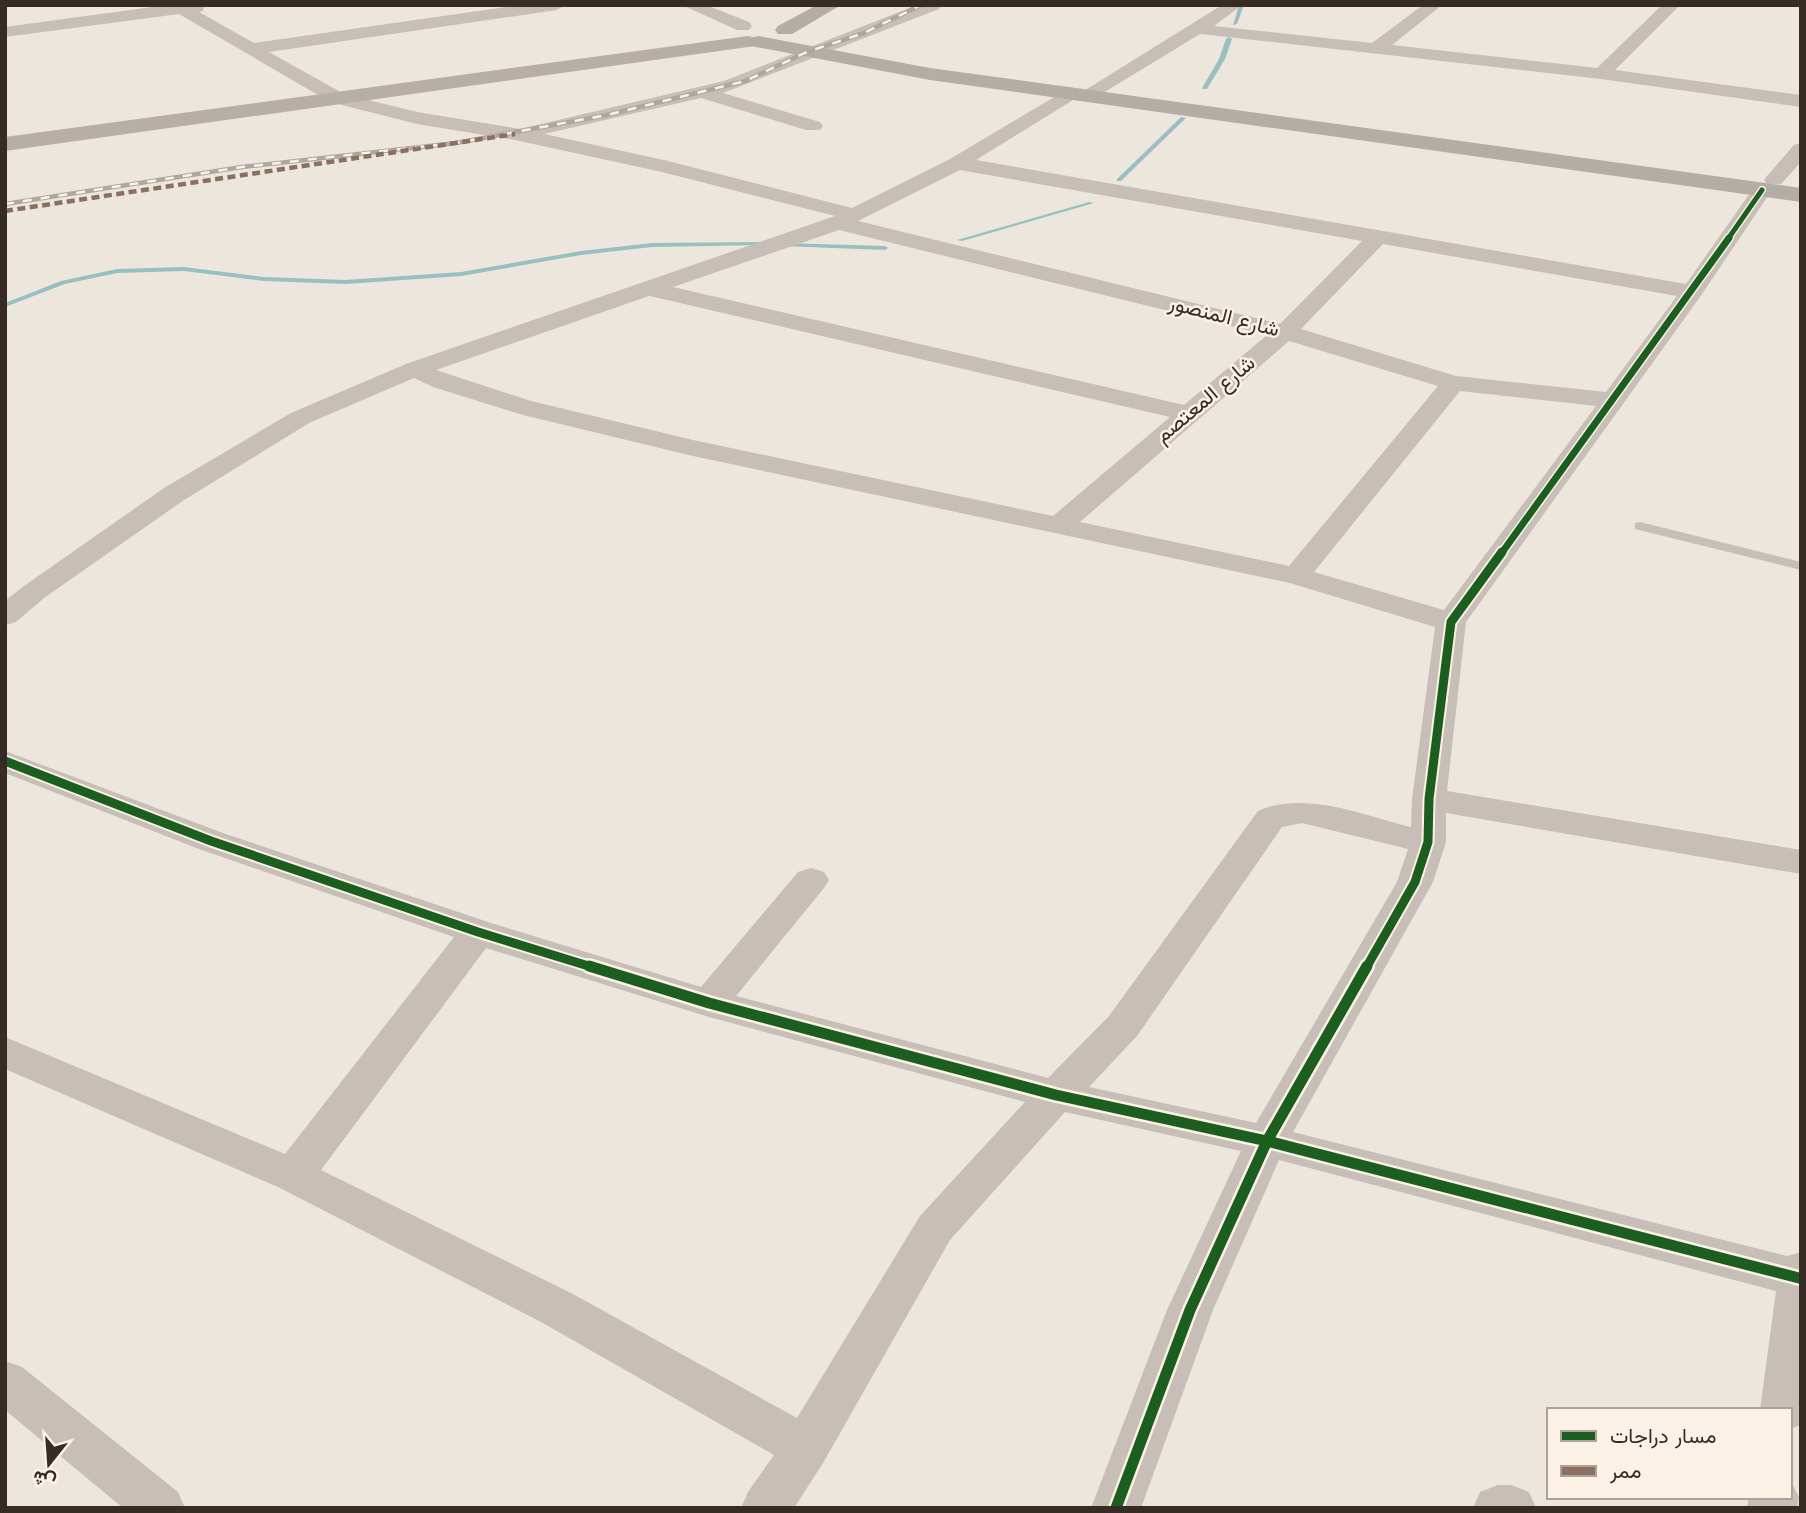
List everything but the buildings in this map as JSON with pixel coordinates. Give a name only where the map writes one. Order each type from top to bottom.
[{"type":"main road","points":[[749,33],[807,5]]},
{"type":"main road","points":[[785,33],[832,5]]},
{"type":"main road","points":[[749,33],[930,74],[1768,185],[1801,184]]},
{"type":"main road","points":[[5,144],[102,132],[749,33],[785,33],[824,50],[1768,185],[1801,195]]},
{"type":"main road","points":[[5,136],[331,95]]},
{"type":"street","points":[[5,32],[178,7],[211,5]]},
{"type":"street","points":[[250,49],[557,5]]},
{"type":"street","points":[[690,5],[749,33]]},
{"type":"street","points":[[516,134],[743,82],[933,5]]},
{"type":"street","points":[[1096,89],[1234,5]]},
{"type":"street","points":[[1376,49],[1434,5]]},
{"type":"street","points":[[1601,74],[1672,5]]},
{"type":"street","name":"شارع المنصور","points":[[178,7],[331,95],[417,118],[516,134],[696,174],[838,222],[1285,332],[1454,383],[1611,400]]},
{"type":"street","points":[[1197,29],[1601,74],[1801,101]]},
{"type":"street","points":[[704,93],[813,126]]},
{"type":"street","points":[[5,615],[34,592],[218,465],[300,418],[415,369],[771,248],[838,222],[957,163],[1071,93]]},
{"type":"street","points":[[1116,1508],[1190,1310],[1267,1141],[1415,882],[1428,842],[1429,799],[1451,622],[1768,185],[1801,149]]},
{"type":"street","points":[[957,163],[1692,292]]},
{"type":"street","name":"شارع المعتصم","points":[[1058,526],[1285,332],[1377,238]]},
{"type":"street","points":[[650,289],[1188,414]]},
{"type":"street","points":[[415,369],[452,386],[523,408],[693,448],[1296,576],[1451,622]]},
{"type":"street","points":[[1296,576],[1454,383]]},
{"type":"street","points":[[5,761],[211,841],[478,932],[709,1003],[1056,1095],[1267,1141],[1800,1274],[1784,1408]]},
{"type":"street","points":[[1429,799],[1801,862]]},
{"type":"street","points":[[766,1508],[806,1448],[935,1228],[1123,1026],[1270,819],[1283,813],[1302,812],[1428,842]]},
{"type":"street","points":[[709,1003],[811,880]]},
{"type":"street","points":[[293,1175],[478,932]]},
{"type":"street","points":[[5,1052],[293,1175],[557,1308],[806,1448]]},
{"type":"street","points":[[5,1381],[160,1508]]},
{"type":"street","points":[[1498,1508],[1511,1508]]},
{"type":"lane","points":[[1640,526],[1801,566]]},
{"type":"waterway","points":[[1235,24],[1242,5]]},
{"type":"waterway","points":[[1205,88],[1222,59],[1229,39]]},
{"type":"waterway","points":[[1119,180],[1183,118]]},
{"type":"waterway","points":[[960,240],[1091,203]]},
{"type":"waterway","points":[[5,305],[63,282],[117,271],[184,269],[264,279],[346,282],[461,274],[581,253],[652,245],[766,244]]},
{"type":"waterway","points":[[784,245],[885,248]]},
{"type":"railway","points":[[5,204],[242,167],[456,143],[607,115],[745,81],[807,52],[864,33],[921,5]]},
{"type":"marked path","points":[[5,211],[515,134]]},
{"type":"cycle path","points":[[1116,1508],[1190,1310],[1267,1141],[1415,882],[1428,842],[1429,799],[1451,622],[1692,292],[1762,190]]},
{"type":"cycle path","points":[[5,761],[211,841],[478,932],[709,1003],[1056,1095],[1267,1141],[1799,1278]]}]
